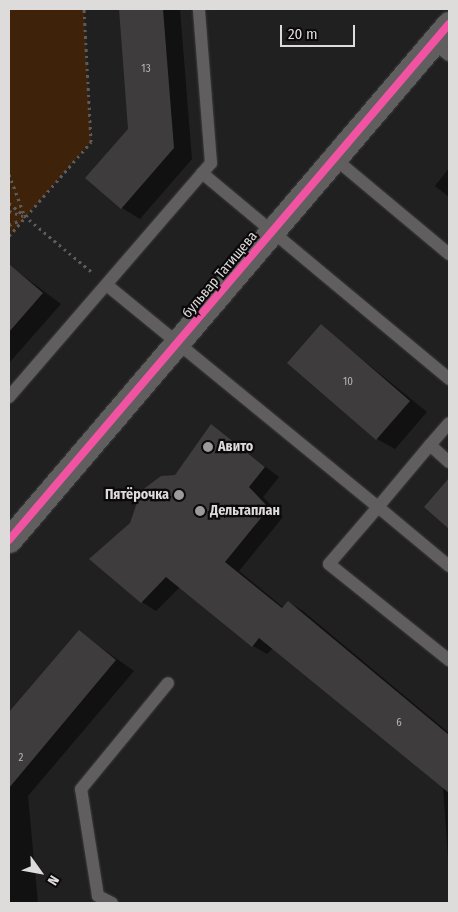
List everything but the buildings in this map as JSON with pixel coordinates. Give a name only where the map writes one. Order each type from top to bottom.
[{"type":"street","name":"бульвар Татищева","points":[[9,540],[179,343],[334,158],[444,41]]},
{"type":"lane","points":[[9,397],[108,286],[211,163],[199,9]]},
{"type":"lane","points":[[334,158],[449,254]]},
{"type":"lane","points":[[202,173],[449,379]]},
{"type":"lane","points":[[108,286],[449,566]]},
{"type":"lane","points":[[449,422],[329,564],[449,660]]},
{"type":"lane","points":[[430,445],[449,462]]},
{"type":"lane","points":[[112,903],[98,896],[81,790],[168,683]]},
{"type":"path","points":[[9,236],[91,142],[84,9]]},
{"type":"path","points":[[9,174],[26,217]]},
{"type":"path","points":[[9,203],[108,286]]},
{"type":"path","points":[[9,211],[26,217]]},
{"type":"path","points":[[9,225],[26,217]]},
{"type":"shaded area","points":[[9,9],[84,9],[91,142],[9,236]]},
{"type":"cycle path","points":[[9,540],[449,24]]},
{"type":"place","name":"Авито","points":[[208,447]]},
{"type":"place","name":"Пятёрочка","points":[[179,495]]},
{"type":"place","name":"Дельтаплан","points":[[200,511]]}]
